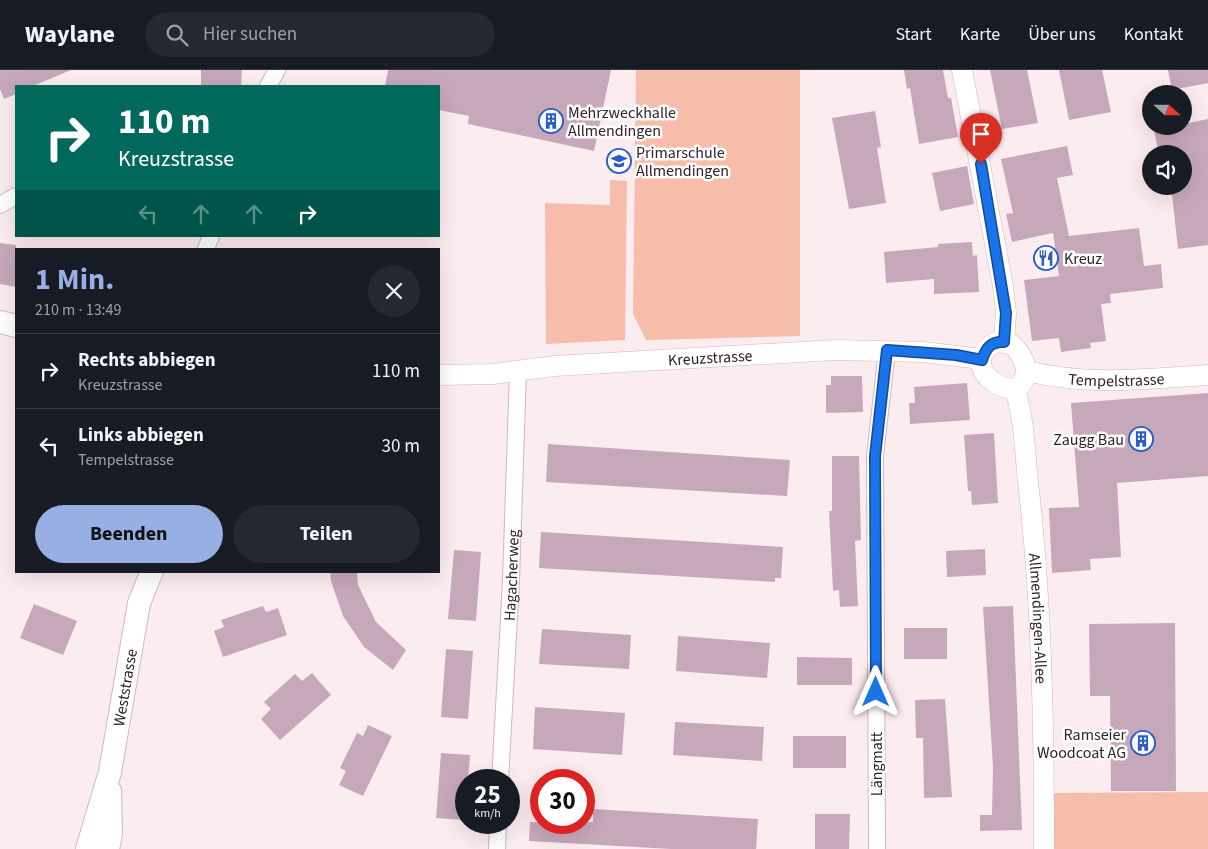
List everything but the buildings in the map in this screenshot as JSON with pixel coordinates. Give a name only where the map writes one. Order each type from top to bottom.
[{"type":"main road","points":[[0,322],[15,326]]},
{"type":"main road","name":"Weststrasse","points":[[136,573],[139,603]]},
{"type":"main road","name":"Weststrasse","points":[[87,849],[110,772],[139,603],[151,573]]},
{"type":"main road","name":"Weststrasse","points":[[108,849],[111,834],[110,772]]},
{"type":"street","points":[[268,85],[276,70]]},
{"type":"street","points":[[962,70],[1003,286],[1006,313],[1004,342]]},
{"type":"street","points":[[0,205],[15,197]]},
{"type":"street","points":[[996,342],[1004,342],[1011,344],[1020,353],[1026,371],[1020,385],[1015,389],[1000,387],[988,379],[982,360],[984,351],[989,346],[996,342]]},
{"type":"street","name":"Kreuzstrasse","points":[[440,374],[493,374],[554,366],[782,353],[887,350],[956,355],[982,360]]},
{"type":"street","name":"Längmatt","points":[[877,849],[875,456],[887,350]]},
{"type":"street","name":"Hagacherweg","points":[[501,769],[512,571],[518,370]]},
{"type":"street","name":"Tempelstrasse","points":[[1026,371],[1052,377],[1091,382],[1208,376]]},
{"type":"street","name":"Allmendingen-Allee","points":[[1015,389],[1021,422],[1032,516],[1039,642],[1044,849]]},
{"type":"street","points":[[496,849],[497,834]]},
{"type":"shaded area","points":[[636,70],[800,70],[800,336],[646,340],[633,314]]},
{"type":"shaded area","points":[[610,180],[627,181],[625,340],[546,344],[545,203],[610,205]]},
{"type":"shaded area","points":[[1208,792],[1208,849],[1044,849],[1044,793]]},
{"type":"place","name":"Mehrzweckhalle Allmendingen","points":[[551,121]]},
{"type":"place","name":"Primarschule Allmendingen","points":[[619,161]]},
{"type":"place","name":"Kreuz","points":[[1046,258]]},
{"type":"place","name":"Zaugg Bau","points":[[1141,439]]},
{"type":"place","name":"Ramseier Woodcoat AG","points":[[1143,743]]},
{"type":"route","points":[[876,692],[875,456],[887,350],[956,355],[982,360],[984,351],[989,346],[996,342],[1004,342],[1006,313],[1003,286],[981,164]]}]
